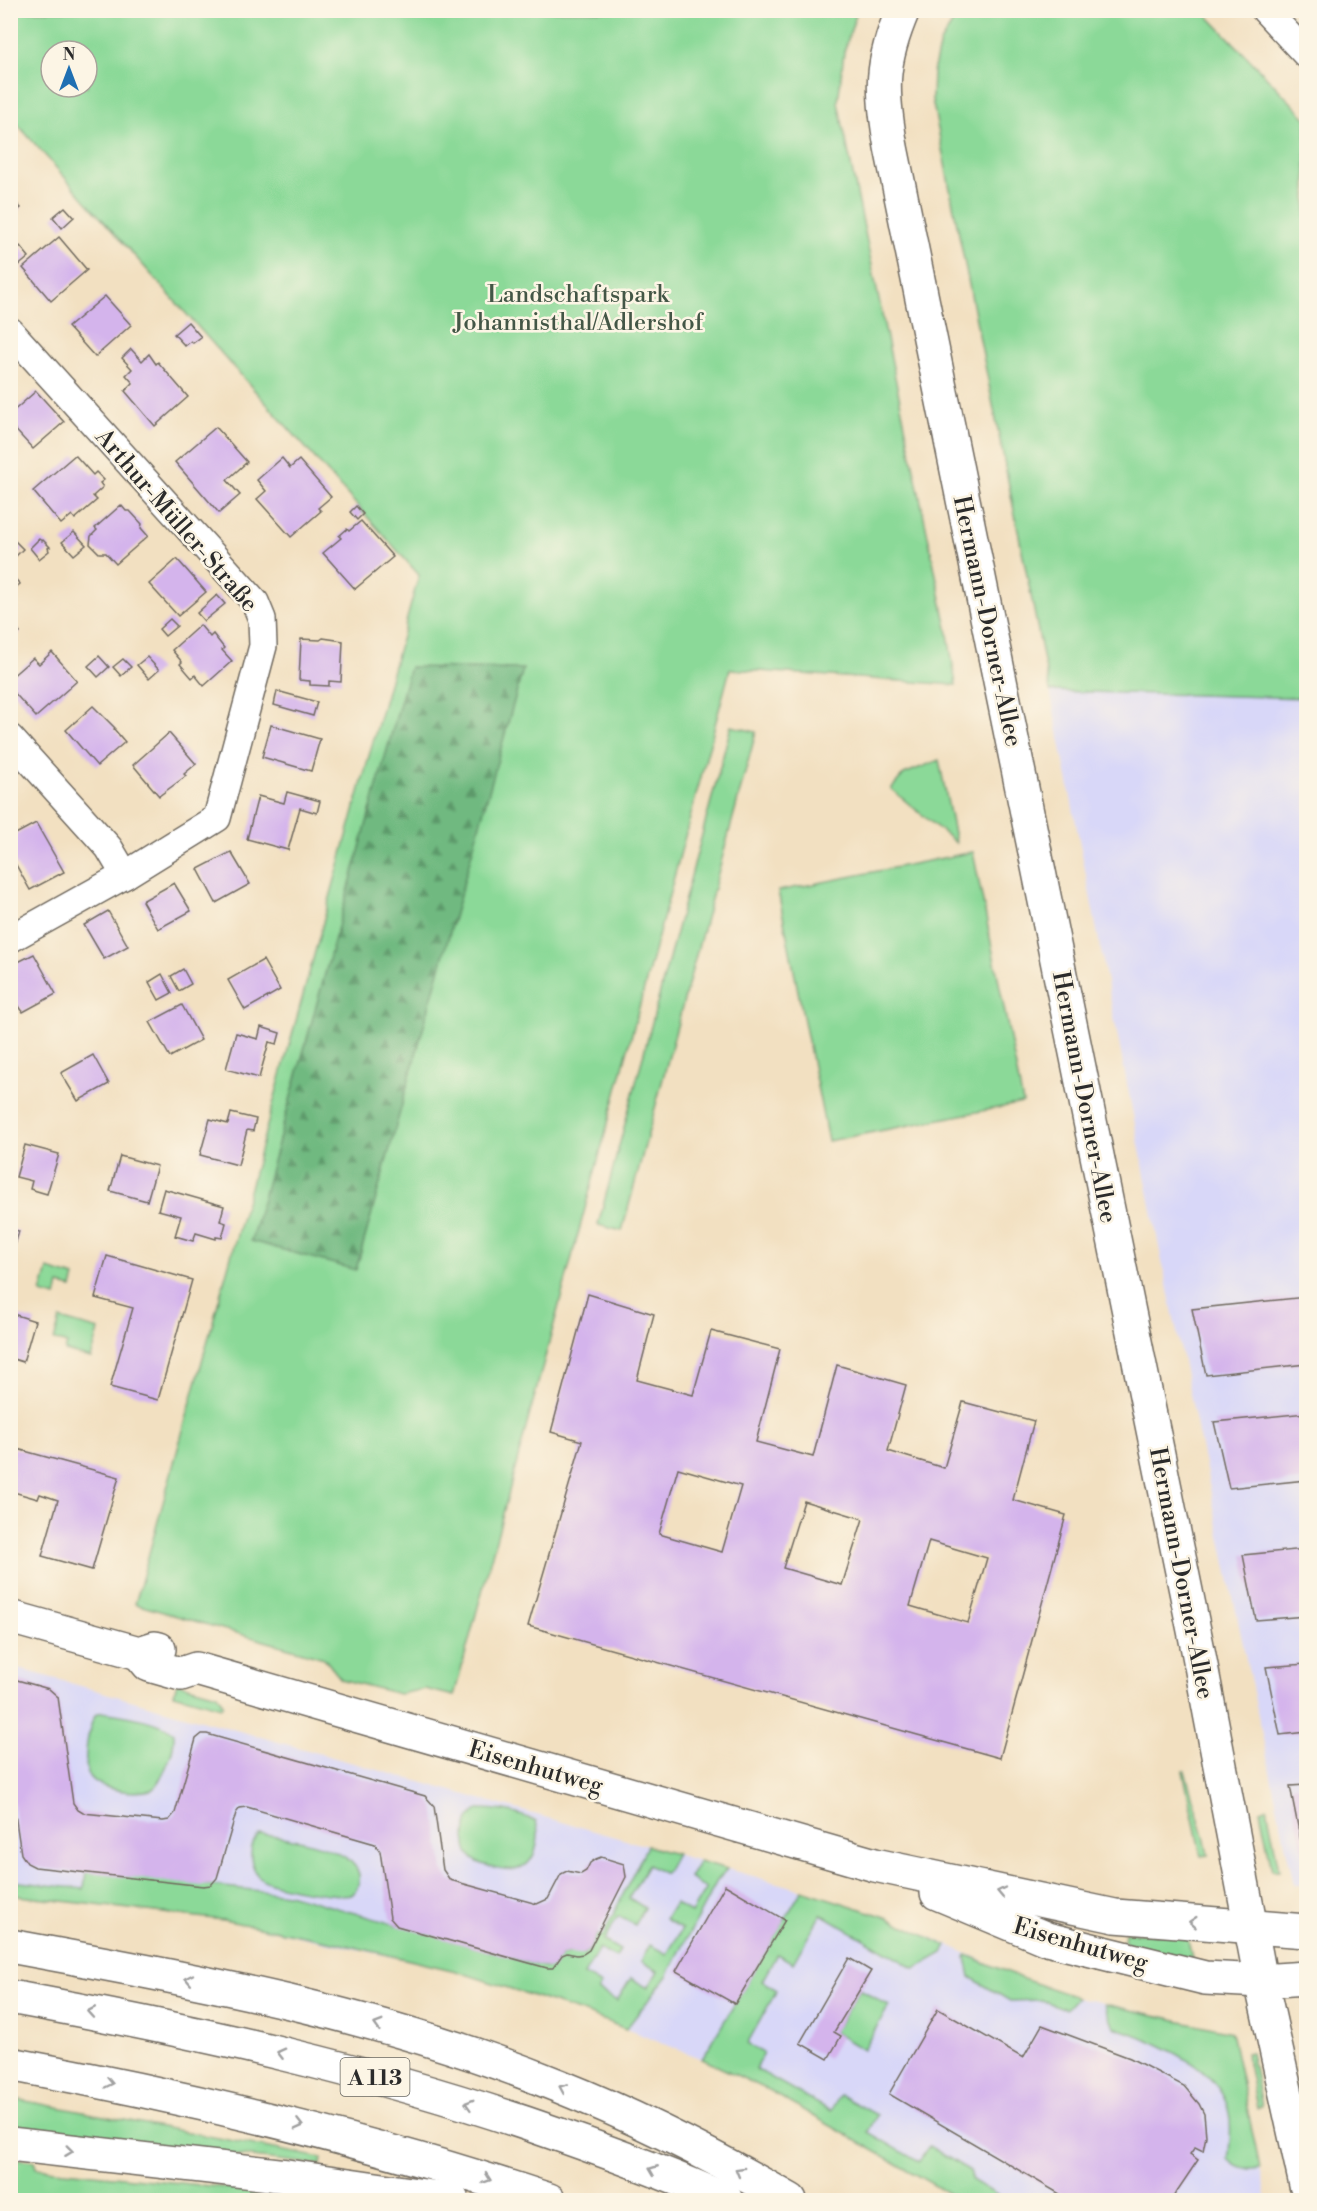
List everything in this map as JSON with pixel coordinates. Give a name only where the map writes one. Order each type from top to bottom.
[{"type":"main road","name":"Hermann-Dorner-Allee","points":[[903,10],[890,43],[884,77],[884,100],[891,147],[1196,1638],[1261,1981],[1306,2185]]},
{"type":"main road","name":"Eisenhutweg","points":[[10,1617],[139,1653],[155,1648],[175,1653],[185,1656],[196,1669],[875,1865],[1114,1916],[1306,1931]]},
{"type":"main road","name":"Eisenhutweg","points":[[875,1865],[1047,1939],[1205,1978],[1261,1981],[1306,1978]]},
{"type":"main road","points":[[10,1946],[241,1990],[339,2014],[467,2052],[557,2085],[649,2125],[727,2164],[790,2200]]},
{"type":"main road","name":"A 113","points":[[10,1997],[150,2023],[240,2043],[406,2086],[491,2111],[606,2151],[726,2200]]},
{"type":"main road","points":[[10,2064],[205,2103],[311,2128],[468,2173],[549,2200]]},
{"type":"main road","points":[[10,2144],[287,2176],[452,2200]]},
{"type":"street","points":[[1265,10],[1306,54]]},
{"type":"street","name":"Arthur-Müller-Straße","points":[[10,331],[255,602],[262,619],[264,646],[217,818],[125,874],[10,939]]},
{"type":"street","points":[[10,738],[109,848],[125,874]]},
{"type":"shaded area","points":[[1050,691],[1306,698],[1306,1885],[1294,1885],[1161,1257]]},
{"type":"shaded area","points":[[10,1666],[802,1890],[886,1917],[1026,1980],[1077,1997],[1231,2032],[1267,2200],[960,2200],[768,2090],[702,2059],[585,2013],[456,1971],[223,1920],[11,1895]]},
{"type":"green space","name":"Landschaftspark Johannisthal/Adlershof","points":[[10,11],[857,11],[844,52],[838,102],[947,628],[956,685],[730,669],[454,1696],[425,1689],[399,1694],[341,1679],[324,1658],[135,1604],[419,575],[11,117]]},
{"type":"green space","points":[[960,11],[1203,11],[1306,118],[1306,698],[1050,691],[932,99],[933,72],[940,43]]},
{"type":"green space","points":[[410,667],[523,669],[356,1270],[251,1241]]},
{"type":"green space","points":[[731,726],[756,732],[622,1231],[598,1225]]},
{"type":"green space","points":[[939,760],[956,843],[891,789],[904,774]]},
{"type":"green space","points":[[973,852],[1023,1103],[828,1141],[778,891]]},
{"type":"green space","points":[[48,1269],[75,1277],[72,1288],[59,1285],[56,1297],[41,1293]]},
{"type":"green space","points":[[60,1319],[99,1330],[91,1358],[65,1351],[67,1344],[54,1340]]},
{"type":"green space","points":[[177,1683],[217,1694],[223,1704],[221,1707],[174,1694]]},
{"type":"green space","points":[[102,1712],[150,1721],[174,1733],[171,1754],[155,1788],[130,1792],[101,1785],[89,1775],[86,1762],[88,1735],[96,1714]]},
{"type":"green space","points":[[1183,1771],[1185,1771],[1208,1855],[1201,1856]]},
{"type":"green space","points":[[1267,1807],[1279,1870],[1272,1870],[1260,1810]]},
{"type":"green space","points":[[479,1809],[509,1812],[536,1822],[537,1843],[529,1862],[517,1869],[507,1869],[489,1866],[469,1855],[465,1837],[466,1829],[468,1821]]},
{"type":"green space","points":[[260,1834],[309,1843],[344,1857],[355,1867],[359,1879],[353,1894],[304,1891],[276,1884],[258,1876],[251,1860],[251,1851],[254,1841]]},
{"type":"green space","points":[[647,1846],[676,1854],[665,1874],[648,1865],[629,1898],[645,1908],[635,1925],[618,1916],[604,1941],[620,1950],[616,1958],[599,1949],[584,1975],[601,1985],[598,1990],[617,2001],[631,1978],[648,1988],[658,1971],[641,1961],[650,1945],[667,1954],[682,1929],[665,1919],[675,1903],[691,1913],[706,1888],[689,1878],[699,1861],[727,1869],[717,1881],[667,1976],[626,2029],[585,2013],[456,1971],[333,1942],[223,1920],[11,1895],[11,1881],[84,1889],[86,1872],[288,1894],[547,1968],[553,1967],[562,1955],[567,1953],[583,1954],[589,1950],[597,1934],[602,1937]]},
{"type":"green space","points":[[802,1890],[886,1917],[947,1946],[943,1953],[915,1969],[821,1914],[793,1963],[777,1954],[762,1981],[777,1990],[747,2044],[763,2053],[756,2069],[831,2111],[840,2095],[877,2115],[868,2132],[919,2162],[929,2146],[970,2171],[972,2180],[1005,2200],[960,2200],[768,2090],[702,2059]]},
{"type":"green space","points":[[1125,1932],[1187,1935],[1192,1959],[1127,1944],[1124,1941]]},
{"type":"green space","points":[[967,1955],[1026,1980],[1077,1997],[1066,2009],[1041,2000],[1010,2001],[970,1977]]},
{"type":"green space","points":[[860,1989],[889,2006],[863,2050],[834,2032]]},
{"type":"green space","points":[[1104,2004],[1231,2032],[1260,2168],[1243,2168],[1228,2159],[1231,2130],[1229,2113],[1223,2097],[1213,2082],[1199,2069],[1165,2048],[1114,2027]]},
{"type":"green space","points":[[1251,2052],[1262,2107],[1257,2108],[1246,2053]]},
{"type":"green space","points":[[10,2098],[322,2158],[321,2165],[11,2129]]},
{"type":"green space","points":[[11,2158],[34,2161],[36,2168],[345,2200],[11,2200]]},
{"type":"building","points":[[10,197],[21,208],[10,217]]},
{"type":"building","points":[[65,207],[74,217],[62,228],[53,217]]},
{"type":"building","points":[[59,237],[87,270],[51,301],[23,268]]},
{"type":"building","points":[[20,246],[29,257],[10,273],[10,255]]},
{"type":"building","points":[[105,296],[131,325],[95,357],[68,327]]},
{"type":"building","points":[[188,322],[201,337],[185,346],[174,334]]},
{"type":"building","points":[[131,349],[142,361],[149,354],[188,397],[155,426],[125,391],[133,383],[126,375],[132,369],[122,358]]},
{"type":"building","points":[[36,391],[64,422],[33,449],[10,424],[10,414]]},
{"type":"building","points":[[216,427],[247,462],[227,480],[240,495],[219,513],[175,462]]},
{"type":"building","points":[[75,455],[93,475],[96,472],[104,480],[100,483],[103,487],[93,496],[97,500],[75,519],[72,515],[61,524],[33,491]]},
{"type":"building","points":[[282,458],[290,468],[299,460],[331,497],[318,508],[321,511],[291,537],[257,499],[266,491],[257,480]]},
{"type":"building","points":[[121,505],[142,524],[141,528],[148,536],[116,564],[106,553],[99,553],[90,544],[91,536],[97,530],[95,528]]},
{"type":"building","points":[[356,506],[363,514],[357,520],[350,512]]},
{"type":"building","points":[[361,521],[393,557],[355,589],[323,553],[341,538],[339,536],[347,529],[349,531]]},
{"type":"building","points":[[74,532],[86,545],[74,555],[62,542]]},
{"type":"building","points":[[10,536],[23,549],[13,559],[10,556]]},
{"type":"building","points":[[39,539],[50,547],[49,551],[39,559],[30,548]]},
{"type":"building","points":[[177,559],[206,592],[178,616],[149,584]]},
{"type":"building","points":[[10,574],[20,584],[10,592]]},
{"type":"building","points":[[217,595],[225,604],[204,621],[197,613]]},
{"type":"building","points":[[170,619],[177,626],[165,636],[159,629]]},
{"type":"building","points":[[10,621],[20,633],[10,641]]},
{"type":"building","points":[[200,625],[210,637],[213,634],[224,648],[222,650],[232,661],[204,686],[195,675],[192,678],[172,650]]},
{"type":"building","points":[[323,638],[343,641],[341,682],[329,681],[329,686],[310,685],[310,681],[299,680],[301,639],[320,640]]},
{"type":"building","points":[[52,652],[77,681],[36,717],[10,688],[10,678],[33,658],[39,664]]},
{"type":"building","points":[[99,656],[109,667],[98,677],[88,666]]},
{"type":"building","points":[[147,657],[159,670],[149,679],[137,665]]},
{"type":"building","points":[[123,659],[131,667],[121,676],[113,667]]},
{"type":"building","points":[[277,691],[317,702],[313,716],[274,705]]},
{"type":"building","points":[[93,706],[115,728],[125,742],[97,766],[66,730]]},
{"type":"building","points":[[271,725],[320,739],[311,771],[262,757]]},
{"type":"building","points":[[169,733],[196,764],[184,774],[186,776],[159,796],[133,765]]},
{"type":"building","points":[[287,792],[320,801],[317,813],[300,808],[288,850],[247,839],[258,796],[284,803]]},
{"type":"building","points":[[36,823],[64,872],[30,890],[10,854],[10,837]]},
{"type":"building","points":[[231,852],[250,884],[216,903],[198,869]]},
{"type":"building","points":[[174,883],[191,911],[158,929],[142,901]]},
{"type":"building","points":[[108,911],[128,946],[104,959],[84,925]]},
{"type":"building","points":[[34,954],[56,994],[23,1012],[19,1006],[10,1011],[10,997],[13,995],[10,990],[10,966]]},
{"type":"building","points":[[263,960],[280,990],[245,1010],[228,980]]},
{"type":"building","points":[[183,969],[191,984],[179,991],[171,976]]},
{"type":"building","points":[[162,974],[172,993],[159,1000],[149,982]]},
{"type":"building","points":[[182,1005],[201,1040],[170,1057],[150,1022]]},
{"type":"building","points":[[261,1027],[280,1033],[277,1044],[269,1042],[259,1078],[226,1069],[236,1033],[258,1039]]},
{"type":"building","points":[[93,1055],[109,1084],[78,1101],[61,1073]]},
{"type":"building","points":[[231,1113],[256,1119],[253,1131],[247,1130],[238,1165],[200,1155],[210,1119],[228,1124]]},
{"type":"building","points":[[25,1145],[59,1154],[47,1194],[30,1189],[32,1181],[16,1177]]},
{"type":"building","points":[[120,1156],[157,1166],[147,1201],[110,1191]]},
{"type":"building","points":[[164,1189],[224,1206],[220,1221],[226,1223],[222,1238],[216,1237],[216,1239],[196,1233],[193,1241],[175,1236],[181,1216],[158,1210]]},
{"type":"building","points":[[10,1229],[19,1231],[11,1260],[10,1259]]},
{"type":"building","points":[[107,1256],[192,1280],[158,1400],[110,1387],[133,1308],[95,1298]]},
{"type":"building","points":[[588,1294],[654,1314],[637,1380],[693,1395],[711,1331],[780,1349],[756,1442],[813,1457],[837,1365],[906,1385],[888,1451],[944,1468],[963,1402],[1034,1421],[1013,1500],[1066,1515],[1000,1758],[528,1626],[582,1441],[551,1432]],"holes":[[[678,1468],[741,1486],[722,1552],[659,1534]],[[804,1501],[863,1519],[842,1585],[783,1568]],[[929,1541],[987,1558],[968,1623],[910,1606]]]},
{"type":"building","points":[[1306,1297],[1306,1364],[1206,1375],[1192,1309]]},
{"type":"building","points":[[10,1313],[35,1321],[23,1362],[10,1358]]},
{"type":"building","points":[[1306,1413],[1306,1480],[1229,1488],[1214,1422]]},
{"type":"building","points":[[10,1447],[119,1477],[92,1570],[42,1556],[58,1500],[40,1494],[38,1499],[10,1491]]},
{"type":"building","points":[[1306,1549],[1306,1616],[1256,1620],[1243,1555]]},
{"type":"building","points":[[1306,1664],[1306,1732],[1280,1735],[1266,1667]]},
{"type":"building","points":[[10,1678],[49,1689],[58,1697],[73,1803],[83,1813],[169,1820],[175,1813],[196,1739],[202,1734],[207,1734],[425,1796],[434,1806],[443,1870],[450,1880],[537,1904],[548,1899],[561,1874],[567,1871],[581,1874],[586,1871],[590,1863],[601,1857],[624,1864],[626,1877],[589,1950],[583,1954],[562,1955],[553,1968],[547,1968],[397,1926],[390,1918],[380,1851],[375,1844],[247,1807],[240,1808],[236,1813],[217,1878],[211,1885],[203,1886],[35,1867],[27,1863],[21,1854],[10,1780]]},
{"type":"building","points":[[1306,1785],[1306,1862],[1305,1862],[1290,1786]]},
{"type":"building","points":[[725,1885],[785,1920],[735,2004],[676,1971]]},
{"type":"building","points":[[849,1958],[871,1971],[834,2032],[841,2036],[828,2059],[800,2043]]},
{"type":"building","points":[[938,2009],[1023,2058],[1042,2025],[1130,2058],[1184,2086],[1204,2114],[1206,2136],[1203,2151],[1195,2147],[1190,2154],[1198,2160],[1171,2200],[1070,2200],[889,2094]]}]
